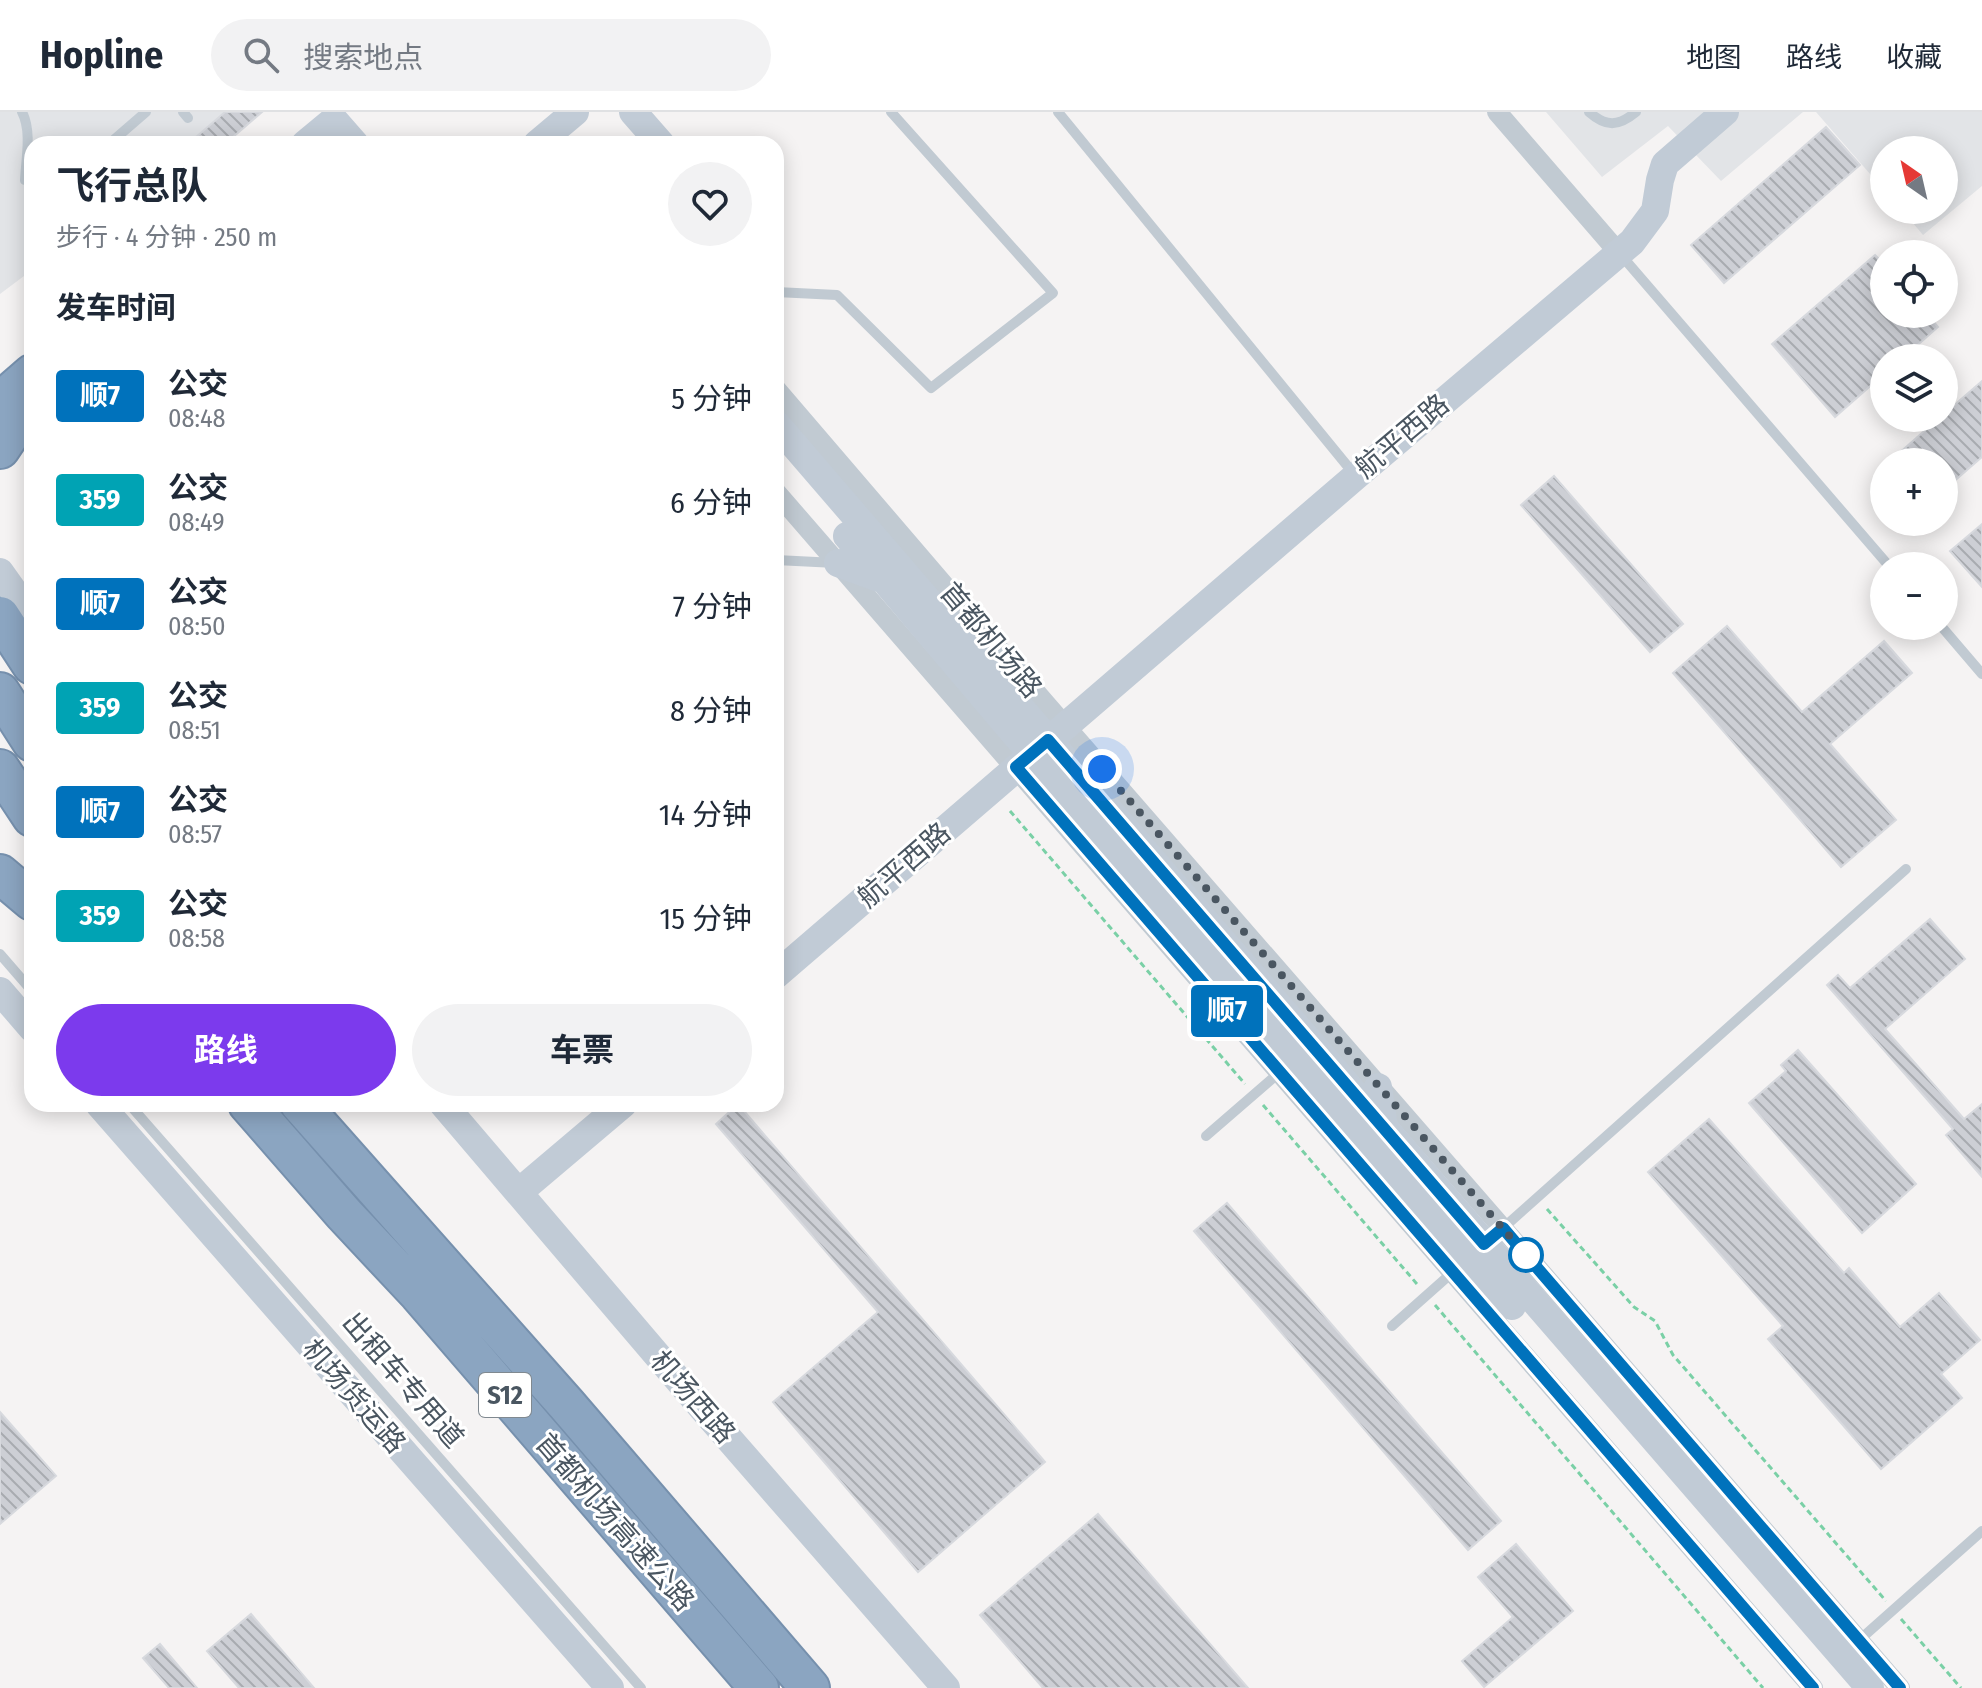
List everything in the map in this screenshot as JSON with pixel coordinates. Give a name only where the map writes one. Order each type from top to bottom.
[{"type":"highway","points":[[0,402],[24,381]]},
{"type":"highway","points":[[0,449],[24,417]]},
{"type":"highway","points":[[0,616],[24,653]]},
{"type":"highway","points":[[0,692],[24,730]]},
{"type":"highway","points":[[0,769],[24,805]]},
{"type":"highway","points":[[0,874],[24,894]]},
{"type":"highway","name":"首都机场高速公路","points":[[255,1112],[419,1294],[759,1688]]},
{"type":"highway","name":"首都机场高速公路","points":[[307,1112],[567,1405],[810,1688]]},
{"type":"highway","points":[[327,1112],[372,1184]]},
{"type":"street","points":[[546,136],[575,112]]},
{"type":"street","points":[[633,112],[654,136]]},
{"type":"street","points":[[1497,112],[1619,253]]},
{"type":"street","name":"航平西路","points":[[784,968],[1632,242],[1655,211],[1665,164],[1725,112]]},
{"type":"street","points":[[315,136],[334,120],[348,136]]},
{"type":"street","name":"首都机场路","points":[[784,398],[892,524],[1170,946],[1376,1134],[1845,1688]]},
{"type":"street","name":"首都机场路","points":[[784,434],[890,572],[1177,905],[1296,1058],[1329,1131],[1477,1251],[1845,1652],[1870,1688]]},
{"type":"street","name":"首都机场路","points":[[784,461],[890,572]]},
{"type":"street","name":"首都机场路","points":[[784,501],[838,563],[1040,747],[1220,904],[1378,1087],[1477,1251],[1813,1688]]},
{"type":"street","points":[[838,563],[890,572],[892,524]]},
{"type":"street","points":[[0,572],[24,606]]},
{"type":"street","points":[[1170,946],[1177,905],[1220,904]]},
{"type":"street","points":[[0,991],[24,1019]]},
{"type":"street","points":[[1329,1131],[1376,1134],[1378,1087]]},
{"type":"street","name":"机场货运路","points":[[106,1112],[610,1688]]},
{"type":"street","name":"机场西路","points":[[450,1112],[946,1688]]},
{"type":"street","points":[[519,1192],[614,1112]]},
{"type":"street","name":"首都机场路","points":[[1845,1652],[1900,1688]]},
{"type":"lane","points":[[22,112],[27,136]]},
{"type":"lane","points":[[118,136],[146,112]]},
{"type":"lane","points":[[784,292],[837,295],[931,388],[1053,293],[891,112]]},
{"type":"lane","points":[[1058,112],[1356,476]]},
{"type":"lane","points":[[1589,112],[1601,123],[1614,124],[1636,112]]},
{"type":"lane","points":[[1619,253],[1877,552]]},
{"type":"lane","points":[[784,560],[838,563]]},
{"type":"lane","points":[[1953,640],[1982,674]]},
{"type":"lane","points":[[1392,1326],[1906,869]]},
{"type":"lane","points":[[0,954],[24,982]]},
{"type":"lane","points":[[1206,1136],[1296,1058]]},
{"type":"lane","name":"出租车专用道","points":[[136,1112],[641,1688]]},
{"type":"lane","points":[[1845,1652],[1982,1531]]},
{"type":"path","points":[[1010,811],[1763,1688]]},
{"type":"path","points":[[1547,1209],[1634,1307],[1655,1321],[1673,1355],[1961,1688]]},
{"type":"shaded area","points":[[0,112],[225,112],[197,136],[24,136],[24,276],[0,294]]},
{"type":"shaded area","points":[[1546,112],[1803,112],[1721,181],[1668,126],[1602,177]]},
{"type":"shaded area","points":[[1816,112],[1982,112],[1982,186],[1958,206],[1958,136],[1870,136],[1870,174]]},
{"type":"shaded area","points":[[1914,224],[1936,224],[1923,235]]},
{"type":"building","points":[[225,112],[262,112],[234,136],[197,136]]},
{"type":"building","points":[[1826,127],[1860,165],[1724,283],[1691,245]]},
{"type":"building","points":[[1870,259],[1870,328],[1937,328],[1919,344],[1870,344],[1870,386],[1835,417],[1772,344]]},
{"type":"building","points":[[1982,381],[1982,457],[1958,478],[1958,448],[1905,448],[1923,432],[1958,432],[1958,402]]},
{"type":"building","points":[[1554,476],[1683,624],[1650,652],[1521,505]]},
{"type":"building","points":[[1982,524],[1982,587],[1958,560],[1958,552],[1950,551]]},
{"type":"building","points":[[1727,626],[1802,712],[1884,641],[1912,673],[1830,744],[1896,820],[1841,867],[1673,673]]},
{"type":"building","points":[[1930,919],[1965,959],[1885,1029],[1964,1119],[1982,1104],[1982,1177],[1946,1135],[1953,1129],[1827,985],[1838,975],[1850,988]]},
{"type":"building","points":[[1798,1050],[1916,1184],[1862,1233],[1749,1103],[1786,1071],[1781,1065]]},
{"type":"building","points":[[729,1112],[745,1112],[1045,1462],[918,1572],[773,1402],[878,1312],[716,1124]]},
{"type":"building","points":[[1709,1119],[1844,1273],[1849,1268],[1900,1327],[1939,1293],[1980,1340],[1941,1374],[1962,1398],[1881,1469],[1768,1339],[1783,1326],[1648,1172]]},
{"type":"building","points":[[1227,1203],[1501,1521],[1468,1550],[1194,1231]]},
{"type":"building","points":[[0,1412],[56,1476],[0,1524]]},
{"type":"building","points":[[1098,1514],[1248,1688],[1043,1688],[980,1615]]},
{"type":"building","points":[[1516,1544],[1573,1611],[1484,1687],[1462,1661],[1513,1617],[1478,1577]]},
{"type":"building","points":[[251,1614],[314,1688],[239,1688],[207,1651]]},
{"type":"building","points":[[160,1644],[197,1688],[169,1688],[143,1658]]},
{"type":"bus line","name":"顺7","points":[[1813,1688],[1016,767],[1048,740],[1484,1244],[1503,1228],[1900,1688]]},
{"type":"route","points":[[1102,769],[1526,1255]]}]
